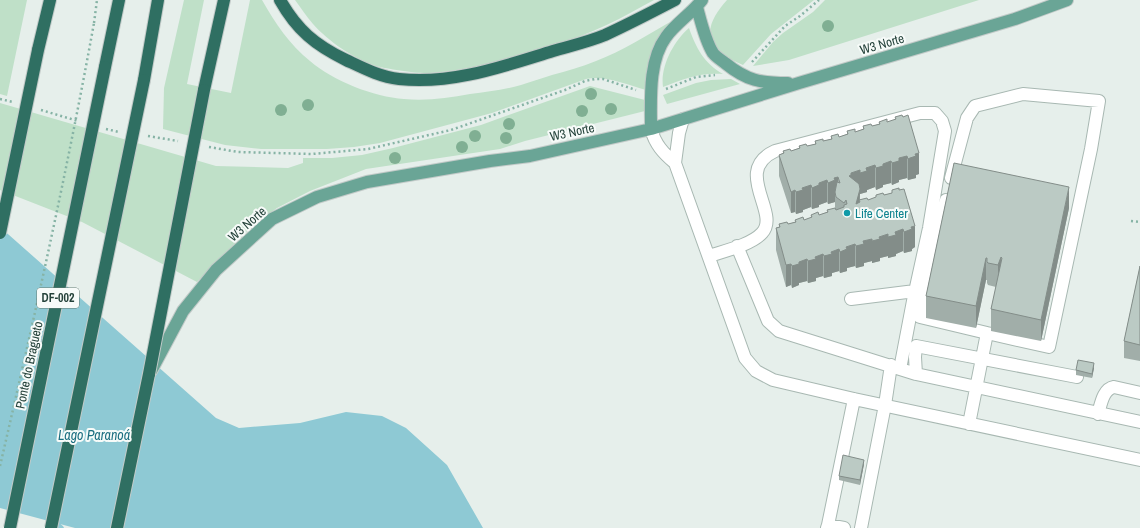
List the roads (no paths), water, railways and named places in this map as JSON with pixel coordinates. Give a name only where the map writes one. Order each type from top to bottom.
[{"type":"highway","points":[[0,233],[38,50],[50,0]]},
{"type":"highway","name":"Ponte do Bragueto","points":[[10,528],[119,0]]},
{"type":"highway","name":"DF-002","points":[[51,528],[144,80],[158,0]]},
{"type":"highway","points":[[117,528],[149,374],[204,90],[224,0]]},
{"type":"highway","points":[[280,0],[300,29],[317,44],[338,56],[383,76],[400,79],[427,80],[453,77],[488,70],[603,35],[675,0]]},
{"type":"main road","name":"W3 Norte","points":[[149,374],[183,311],[216,270],[272,219],[318,197],[367,182],[490,161],[530,156],[650,129],[1015,19],[1067,0]]},
{"type":"main road","points":[[700,3],[704,34],[714,54],[737,73],[755,81],[799,83]]},
{"type":"main road","points":[[650,129],[651,93],[653,72],[657,55],[666,37],[700,3]]},
{"type":"street","points":[[1023,94],[1099,102],[1077,196],[1049,347],[920,317],[953,171],[967,118],[974,106],[1023,94]]},
{"type":"street","points":[[709,256],[755,239],[764,232],[767,221],[756,178],[758,166],[765,156],[775,151],[920,113],[935,113],[942,121],[945,131],[929,228],[915,291],[885,405],[861,528]]},
{"type":"street","points":[[675,163],[679,133],[683,119]]},
{"type":"street","points":[[650,129],[654,140],[662,151],[675,163],[745,358],[756,371],[773,380],[854,399],[1140,460]]},
{"type":"street","points":[[953,171],[968,174]]},
{"type":"street","points":[[738,246],[768,321],[779,331],[916,374],[1140,422]]},
{"type":"street","points":[[851,299],[915,291]]},
{"type":"street","points":[[969,424],[987,333]]},
{"type":"street","points":[[916,374],[916,346],[1077,377]]},
{"type":"street","points":[[1098,414],[1107,390],[1111,387],[1140,393]]},
{"type":"street","points":[[844,528],[827,526],[854,399]]},
{"type":"water","name":"Lago Paranoá","points":[[0,227],[216,418],[239,428],[300,423],[346,412],[382,416],[406,428],[447,465],[483,528],[75,528],[0,508]]},
{"type":"waterway","points":[[52,520],[61,528]]},
{"type":"place","name":"Life Center","points":[[847,213]]}]
